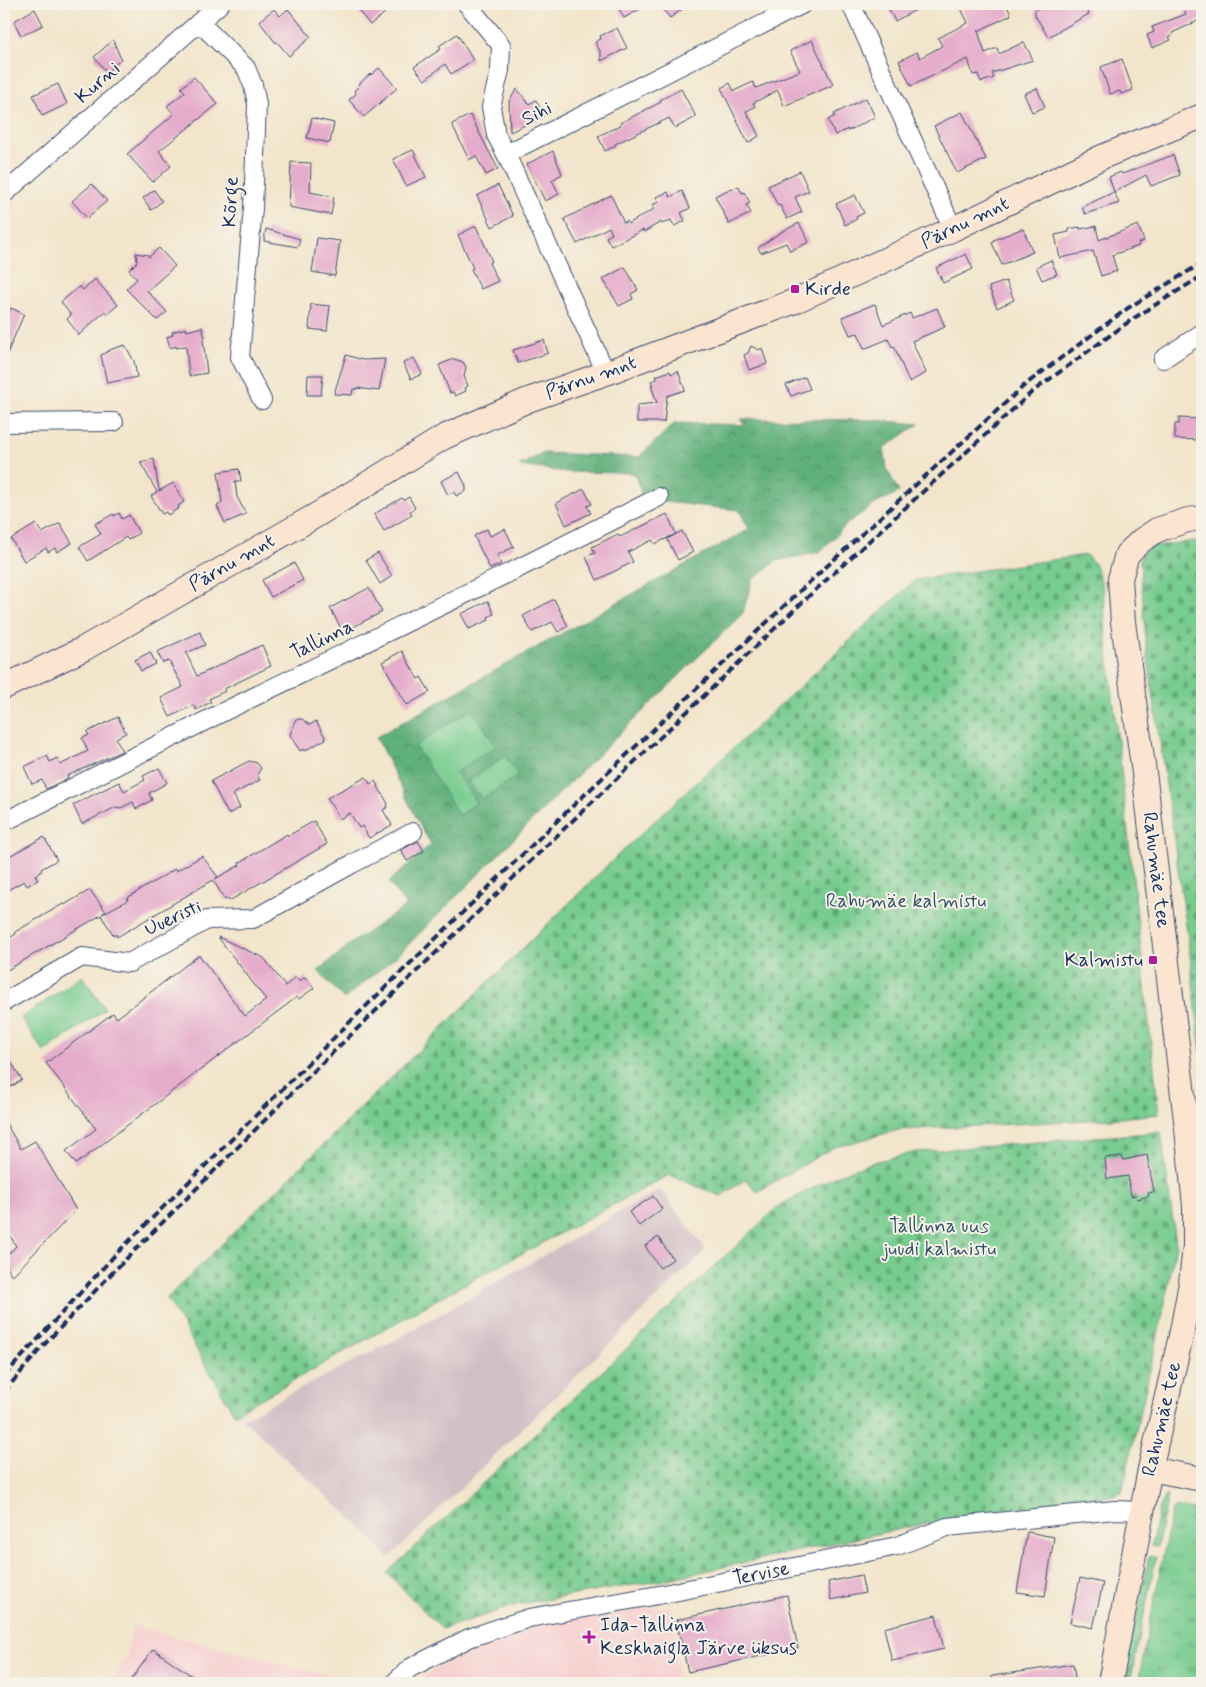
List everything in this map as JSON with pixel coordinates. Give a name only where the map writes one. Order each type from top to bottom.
[{"type":"main road","name":"Pärnu mnt","points":[[4,687],[83,649],[315,516],[444,437],[528,400],[606,373],[795,301],[953,229],[1102,157],[1202,116]]},
{"type":"main road","name":"Rahumäe tee","points":[[1110,1683],[1141,1511],[1181,1336],[1191,1283],[1195,1246],[1195,1206],[1187,1128],[1123,622],[1120,579],[1127,554],[1142,540],[1157,530],[1188,520],[1202,518]]},
{"type":"main road","points":[[1150,1469],[1202,1479]]},
{"type":"street","name":"Kurni","points":[[4,194],[220,4]]},
{"type":"street","points":[[467,4],[501,46],[500,70],[491,107],[496,135],[606,373]]},
{"type":"street","name":"Sihi","points":[[506,154],[803,4]]},
{"type":"street","points":[[851,4],[953,229]]},
{"type":"street","name":"Kõrge","points":[[200,22],[246,68],[253,85],[257,104],[253,208],[240,357],[262,400]]},
{"type":"street","points":[[1163,359],[1202,333]]},
{"type":"street","points":[[4,423],[114,422]]},
{"type":"street","name":"Tallinna","points":[[4,822],[659,497]]},
{"type":"street","name":"Uueristi","points":[[4,1002],[82,956],[129,963],[207,920],[253,919],[413,832]]},
{"type":"street","name":"Tervise","points":[[394,1683],[410,1668],[469,1638],[528,1618],[664,1594],[897,1546],[947,1527],[1115,1510],[1141,1511]]},
{"type":"shaded area","points":[[660,1189],[706,1250],[389,1558],[364,1530],[242,1419],[397,1339]]},
{"type":"shaded area","name":"Ida-Tallinna Keskhaigla Järve üksus","points":[[672,1605],[678,1683],[414,1683],[438,1667],[482,1645],[527,1628],[573,1618]]},
{"type":"shaded area","points":[[132,1626],[336,1677],[336,1683],[111,1683],[126,1658]]},
{"type":"green space","points":[[741,419],[874,420],[919,424],[884,448],[887,469],[899,492],[877,503],[849,522],[820,552],[776,561],[752,580],[743,613],[398,955],[344,999],[318,971],[354,941],[406,906],[389,882],[431,844],[376,737],[749,529],[739,510],[644,500],[634,473],[567,472],[518,466],[544,453],[639,457],[675,423],[745,425]]},
{"type":"green space","points":[[1202,540],[1202,1059],[1188,939],[1146,644],[1140,561],[1143,553],[1150,547]]},
{"type":"green space","name":"Rahumäe kalmistu","points":[[1086,555],[1097,569],[1104,596],[1105,624],[1159,1114],[1110,1119],[898,1130],[832,1148],[757,1192],[746,1179],[721,1196],[669,1175],[454,1290],[234,1414],[167,1298],[618,855],[915,580]]},
{"type":"green space","points":[[472,709],[496,746],[456,772],[476,803],[459,815],[415,746]]},
{"type":"green space","points":[[505,756],[518,775],[482,799],[469,781]]},
{"type":"green space","points":[[82,976],[105,1009],[44,1052],[21,1018]]},
{"type":"green space","name":"Tallinna uus juudi kalmistu","points":[[1161,1132],[1176,1244],[1163,1313],[1122,1492],[1082,1504],[942,1520],[663,1580],[520,1604],[442,1629],[387,1573],[780,1205],[836,1176],[874,1162],[916,1152]]},
{"type":"green space","points":[[1168,1495],[1157,1547],[1151,1546],[1159,1509]]},
{"type":"green space","points":[[1175,1507],[1202,1512],[1202,1683],[1138,1683],[1172,1510]]},
{"type":"green space","points":[[1149,1555],[1156,1557],[1130,1683],[1121,1683],[1137,1616]]},
{"type":"building","points":[[353,4],[379,4],[386,12],[370,25]]},
{"type":"building","points":[[616,4],[649,4],[624,18]]},
{"type":"building","points":[[659,4],[689,4],[670,18]]},
{"type":"building","points":[[886,4],[927,4],[895,21]]},
{"type":"building","points":[[959,4],[1006,4],[1011,15],[978,31],[985,53],[997,48],[999,54],[1024,42],[1033,60],[992,73],[994,78],[981,82],[978,74],[973,75],[968,59],[911,86],[899,61],[917,52],[920,58],[942,46],[938,38],[968,23]]},
{"type":"building","points":[[1047,4],[1084,4],[1089,14],[1048,37],[1035,15],[1035,10]]},
{"type":"building","points":[[1182,4],[1202,4],[1202,19],[1172,33],[1173,35],[1169,37],[1171,40],[1152,48],[1147,35],[1154,32],[1152,27],[1186,14]]},
{"type":"building","points":[[35,9],[43,25],[21,36],[14,21]]},
{"type":"building","points":[[274,9],[280,16],[288,9],[311,37],[289,56],[275,42],[259,21]]},
{"type":"building","points":[[617,28],[627,48],[601,61],[601,53],[595,42],[601,39],[600,36]]},
{"type":"building","points":[[457,34],[473,60],[451,74],[445,64],[425,80],[414,67],[441,49],[439,46]]},
{"type":"building","points":[[113,40],[121,59],[107,72],[94,57]]},
{"type":"building","points":[[812,40],[833,85],[784,106],[778,90],[753,103],[755,107],[746,111],[759,136],[748,143],[721,88],[730,83],[734,91],[753,82],[756,88],[800,71],[790,51]]},
{"type":"building","points":[[1122,59],[1133,90],[1121,94],[1120,91],[1110,94],[1101,67]]},
{"type":"building","points":[[379,68],[397,88],[364,117],[349,100],[356,94],[354,91],[358,85]]},
{"type":"building","points":[[194,77],[218,104],[159,151],[171,166],[153,182],[127,154],[174,114],[167,106],[185,92],[181,88]]},
{"type":"building","points":[[58,84],[67,104],[42,116],[33,95]]},
{"type":"building","points":[[1037,88],[1045,107],[1032,112],[1024,94]]},
{"type":"building","points":[[517,89],[529,104],[536,100],[544,116],[510,132],[509,101]]},
{"type":"building","points":[[681,89],[696,117],[675,128],[669,118],[615,144],[615,146],[605,151],[598,136],[621,125],[620,123],[661,102],[660,100]]},
{"type":"building","points":[[866,98],[875,117],[848,131],[848,129],[835,135],[828,120],[835,116],[834,114]]},
{"type":"building","points":[[962,112],[986,159],[957,173],[934,126]]},
{"type":"building","points":[[470,115],[498,169],[486,175],[476,156],[469,160],[452,124]]},
{"type":"building","points":[[312,118],[334,123],[330,143],[307,138]]},
{"type":"building","points":[[413,150],[426,177],[406,186],[393,159]]},
{"type":"building","points":[[553,151],[562,174],[552,180],[559,194],[545,201],[527,164]]},
{"type":"building","points":[[1173,155],[1180,175],[1151,186],[1146,175],[1114,192],[1109,177]]},
{"type":"building","points":[[291,162],[311,163],[310,192],[334,197],[331,215],[289,207]]},
{"type":"building","points":[[800,171],[809,191],[795,197],[802,212],[787,219],[768,186]]},
{"type":"building","points":[[92,184],[107,201],[87,218],[72,201]]},
{"type":"building","points":[[498,185],[513,216],[492,227],[477,196]]},
{"type":"building","points":[[738,186],[750,203],[746,205],[751,213],[729,224],[715,196]]},
{"type":"building","points":[[154,190],[162,201],[151,210],[143,198]]},
{"type":"building","points":[[682,191],[690,208],[681,213],[685,221],[674,226],[671,220],[662,224],[661,222],[644,232],[643,230],[611,246],[606,237],[612,234],[609,227],[577,244],[564,219],[611,195],[624,223],[627,221],[628,224],[654,209],[652,205],[659,202],[656,197],[668,192],[670,197]]},
{"type":"building","points":[[1114,192],[1119,203],[1085,214],[1082,207]]},
{"type":"building","points":[[855,195],[864,213],[845,225],[836,204]]},
{"type":"building","points":[[799,223],[809,242],[790,251],[786,243],[761,253],[758,248],[781,232]]},
{"type":"building","points":[[1138,225],[1144,241],[1138,243],[1139,246],[1112,255],[1117,271],[1101,276],[1093,251],[1060,258],[1055,235],[1069,232],[1069,229],[1096,226],[1099,240]]},
{"type":"building","points":[[476,226],[492,261],[489,263],[498,281],[481,289],[458,235]]},
{"type":"building","points":[[266,229],[300,239],[298,247],[264,241]]},
{"type":"building","points":[[1023,229],[1033,252],[1002,265],[992,243],[994,240]]},
{"type":"building","points":[[317,238],[340,241],[335,276],[312,272]]},
{"type":"building","points":[[159,248],[175,266],[147,291],[167,312],[157,320],[126,289],[137,279],[129,270],[137,262],[136,253],[148,255],[149,257]]},
{"type":"building","points":[[966,254],[973,269],[943,283],[936,268]]},
{"type":"building","points":[[1051,260],[1057,274],[1042,280],[1036,267]]},
{"type":"building","points":[[625,267],[638,290],[631,294],[633,299],[619,306],[603,279]]},
{"type":"building","points":[[95,279],[118,305],[107,314],[105,311],[79,335],[67,319],[71,315],[61,302],[80,286],[83,290]]},
{"type":"building","points":[[1006,281],[1014,300],[997,308],[989,287]]},
{"type":"building","points":[[311,304],[330,306],[327,331],[309,329]]},
{"type":"building","points":[[875,304],[883,325],[910,313],[912,318],[937,308],[945,327],[912,341],[926,373],[909,382],[894,346],[892,347],[888,339],[864,349],[858,333],[850,335],[842,317]]},
{"type":"building","points":[[11,308],[24,314],[4,361],[4,312],[8,314]]},
{"type":"building","points":[[202,327],[205,338],[203,339],[207,373],[189,376],[186,346],[170,348],[167,337],[173,335],[172,332],[186,328],[187,331]]},
{"type":"building","points":[[544,340],[548,353],[518,363],[513,350]]},
{"type":"building","points":[[125,345],[134,361],[137,377],[107,383],[101,355]]},
{"type":"building","points":[[751,346],[759,350],[762,348],[767,364],[749,370],[744,355],[748,353]]},
{"type":"building","points":[[346,355],[363,360],[385,359],[379,391],[357,388],[353,389],[352,395],[334,394]]},
{"type":"building","points":[[414,358],[422,374],[411,379],[403,363]]},
{"type":"building","points":[[454,359],[463,362],[466,367],[464,376],[468,386],[465,388],[466,391],[455,396],[453,392],[450,393],[439,365]]},
{"type":"building","points":[[670,371],[671,374],[678,371],[685,390],[667,396],[664,423],[637,422],[637,405],[657,403],[651,381],[657,379],[656,376]]},
{"type":"building","points":[[308,375],[323,375],[321,395],[307,395]]},
{"type":"building","points":[[805,377],[810,389],[791,396],[786,385]]},
{"type":"building","points":[[1179,418],[1201,419],[1200,440],[1175,439],[1175,424],[1179,424]]},
{"type":"building","points":[[154,459],[159,491],[173,483],[184,502],[178,506],[179,508],[168,515],[166,512],[162,514],[151,496],[157,492],[140,462]]},
{"type":"building","points":[[239,469],[241,481],[235,481],[237,497],[246,514],[225,523],[217,506],[222,503],[218,472]]},
{"type":"building","points":[[459,472],[466,486],[466,491],[456,496],[454,492],[448,495],[441,481]]},
{"type":"building","points":[[584,489],[592,504],[587,506],[591,513],[566,525],[556,503]]},
{"type":"building","points":[[409,497],[415,508],[410,511],[412,515],[384,531],[374,514],[402,498],[404,500]]},
{"type":"building","points":[[119,513],[122,519],[129,515],[139,533],[128,540],[126,537],[88,561],[79,547],[101,534],[95,524],[113,514],[114,516]]},
{"type":"building","points":[[667,514],[676,534],[655,544],[652,540],[628,552],[633,562],[597,580],[586,557],[595,553],[592,547],[618,534],[620,537]]},
{"type":"building","points":[[60,523],[72,543],[57,552],[55,548],[48,552],[46,548],[24,561],[11,539],[36,524],[42,533]]},
{"type":"building","points":[[487,529],[490,536],[505,529],[514,547],[497,555],[501,564],[490,569],[474,536]]},
{"type":"building","points":[[682,531],[693,552],[678,560],[667,539]]},
{"type":"building","points":[[378,553],[392,576],[380,584],[366,560]]},
{"type":"building","points":[[294,563],[303,580],[271,597],[262,580]]},
{"type":"building","points":[[369,588],[382,612],[351,628],[349,625],[342,630],[330,608]]},
{"type":"building","points":[[554,599],[568,626],[558,632],[552,622],[532,632],[523,616]]},
{"type":"building","points":[[488,601],[494,614],[488,617],[489,620],[469,629],[461,614]]},
{"type":"building","points":[[200,632],[205,645],[186,653],[197,676],[262,645],[271,666],[224,689],[225,691],[209,699],[211,702],[196,710],[194,705],[170,717],[161,698],[183,687],[169,661],[163,663],[157,652]]},
{"type":"building","points":[[402,651],[418,679],[421,677],[430,692],[407,705],[382,662]]},
{"type":"building","points":[[150,652],[156,664],[141,671],[135,660]]},
{"type":"building","points":[[118,717],[126,733],[116,738],[122,751],[67,776],[68,778],[46,789],[42,780],[32,784],[24,767],[47,756],[50,762],[57,758],[60,765],[88,751],[82,738],[89,735],[87,732]]},
{"type":"building","points":[[302,719],[310,725],[316,721],[326,739],[304,751],[303,749],[300,751],[290,735],[295,721]]},
{"type":"building","points":[[249,761],[257,763],[261,768],[257,775],[260,780],[233,794],[240,808],[228,814],[211,781]]},
{"type":"building","points":[[159,768],[167,783],[149,793],[152,800],[136,809],[133,802],[121,808],[116,807],[82,824],[73,805],[119,782],[124,791],[145,780],[143,776]]},
{"type":"building","points":[[366,777],[370,784],[375,781],[388,804],[388,807],[383,810],[392,825],[369,838],[362,826],[359,828],[350,813],[340,819],[327,798]]},
{"type":"building","points":[[314,821],[327,844],[229,901],[228,898],[225,900],[213,880],[117,937],[116,934],[114,936],[101,915],[4,972],[4,941],[16,934],[15,932],[90,890],[106,912],[175,869],[176,871],[202,856],[218,877],[215,879],[287,834],[288,836]]},
{"type":"building","points":[[44,837],[57,860],[41,869],[42,871],[35,875],[38,880],[27,886],[24,881],[4,892],[4,859]]},
{"type":"building","points":[[418,841],[424,851],[407,861],[401,850]]},
{"type":"building","points":[[218,937],[264,958],[285,986],[296,977],[300,981],[305,977],[314,988],[299,999],[297,997],[76,1164],[66,1151],[96,1129],[46,1063],[113,1013],[117,1018],[199,955],[245,1016],[266,1000]]},
{"type":"building","points":[[4,1050],[22,1080],[4,1091]]},
{"type":"building","points":[[4,1120],[21,1149],[35,1141],[76,1210],[12,1276],[4,1262],[4,1259],[16,1246],[4,1225]]},
{"type":"building","points":[[1147,1155],[1154,1192],[1148,1193],[1149,1196],[1137,1199],[1136,1195],[1131,1196],[1128,1176],[1107,1179],[1105,1158],[1122,1156],[1123,1160]]},
{"type":"building","points":[[653,1196],[662,1209],[639,1226],[629,1212]]},
{"type":"building","points":[[658,1237],[673,1259],[660,1268],[645,1246]]},
{"type":"building","points":[[1027,1532],[1054,1537],[1045,1596],[1017,1592]]},
{"type":"building","points":[[861,1575],[865,1593],[831,1600],[828,1582]]},
{"type":"building","points":[[1080,1578],[1103,1583],[1093,1628],[1070,1623]]},
{"type":"building","points":[[787,1595],[798,1648],[688,1672],[676,1620]]},
{"type":"building","points":[[936,1615],[944,1649],[892,1661],[884,1628]]},
{"type":"building","points":[[153,1649],[202,1683],[129,1683]]},
{"type":"building","points":[[1073,1664],[1075,1677],[1030,1683],[992,1683],[992,1676]]},
{"type":"railway","points":[[4,1376],[115,1255],[359,1013],[559,819],[803,588],[1026,384],[1128,308],[1202,263]]},
{"type":"railway","points":[[4,1392],[42,1347],[113,1272],[329,1056],[811,594],[1032,392],[1134,318],[1202,276]]},
{"type":"place","name":"Kirde","points":[[795,289]]},
{"type":"place","name":"Kalmistu","points":[[1153,960]]},
{"type":"place","name":"Ida-Tallinna Keskhaigla Järve üksus","points":[[589,1637]]}]
